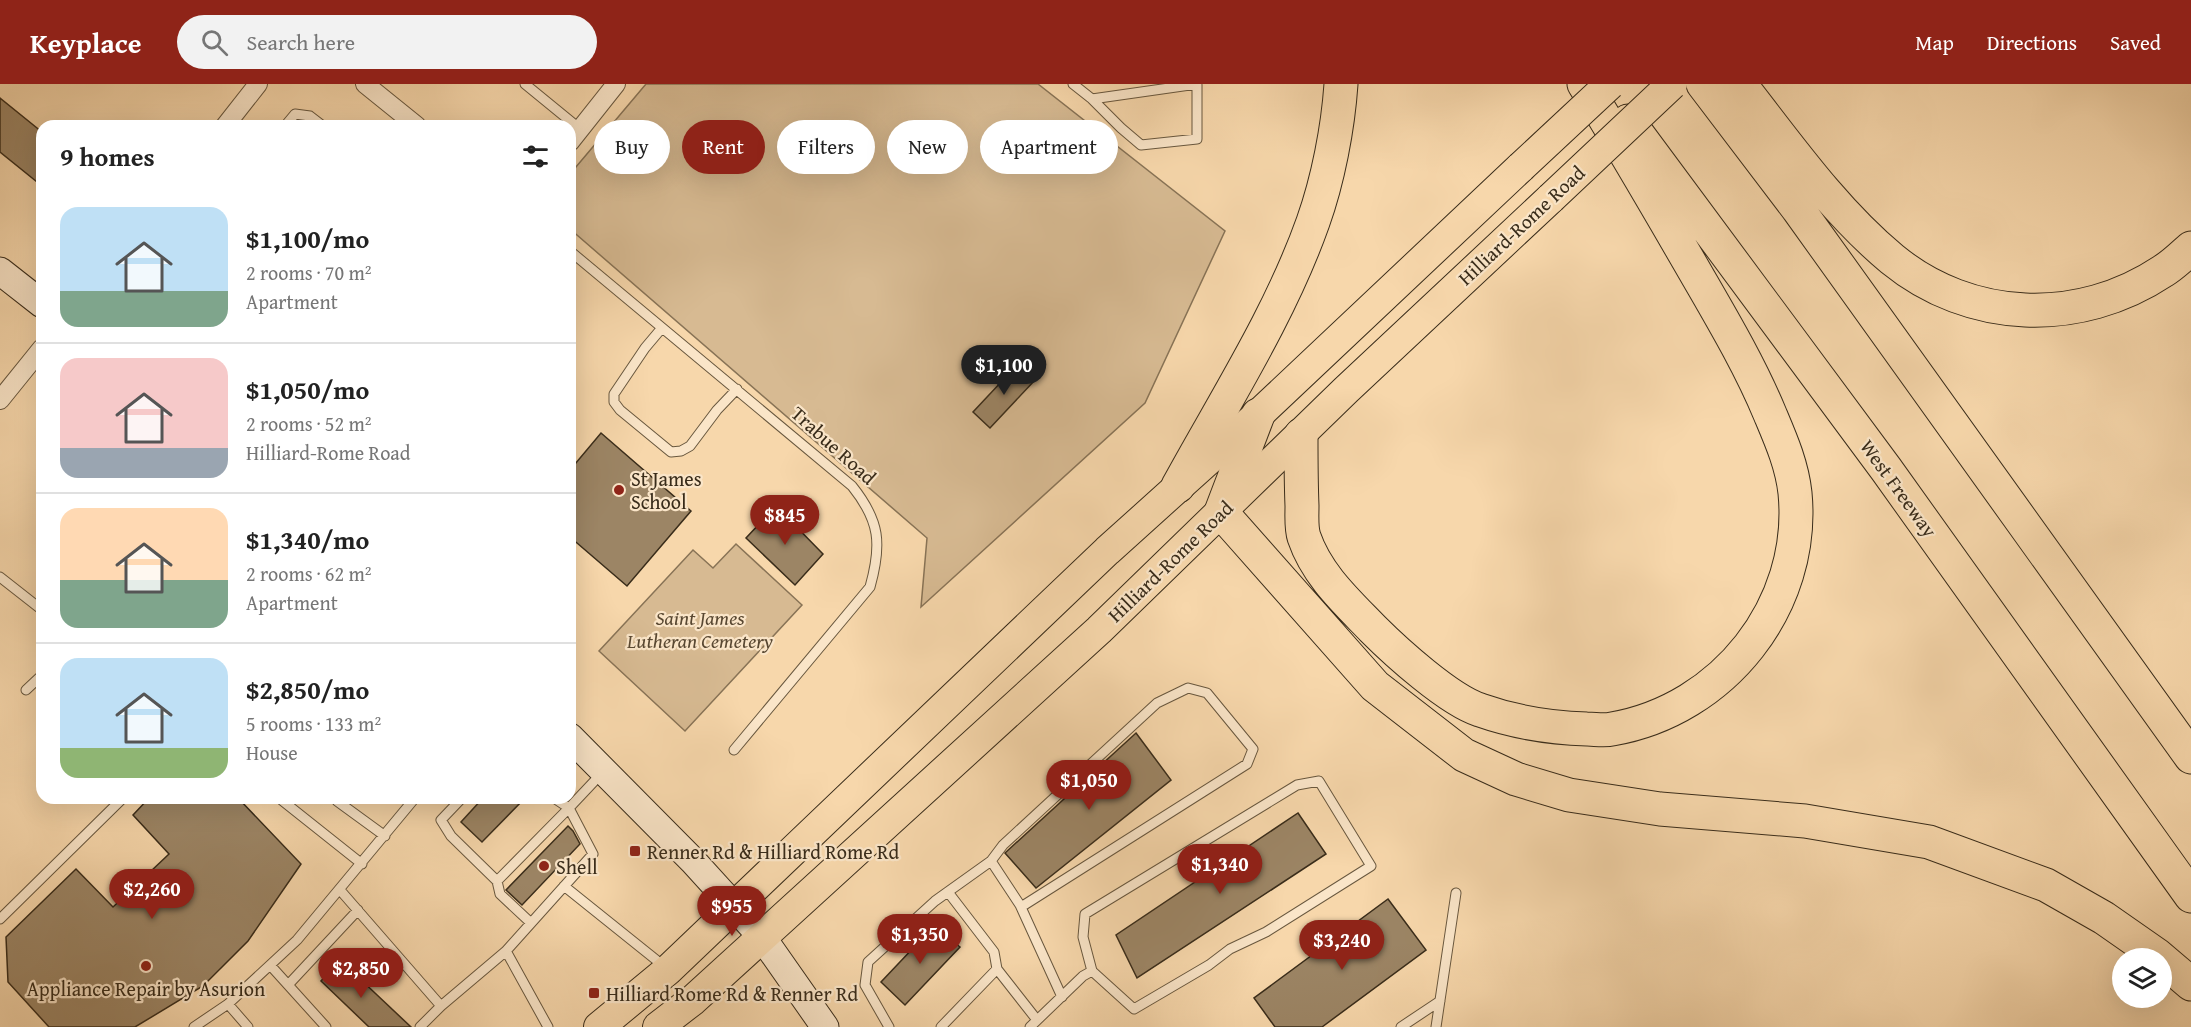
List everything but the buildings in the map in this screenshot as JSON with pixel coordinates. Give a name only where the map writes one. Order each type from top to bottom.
[{"type":"highway","points":[[1178,486],[1283,294],[1313,221],[1330,154],[1341,84]]},
{"type":"highway","points":[[1301,435],[1303,534],[1314,562],[1335,590],[1386,642],[1452,695],[1476,709],[1525,722],[1566,729],[1611,730],[1659,715],[1695,697],[1725,672],[1754,642],[1776,606],[1789,570],[1794,532],[1795,494],[1787,453],[1757,384],[1726,324],[1584,84]]},
{"type":"highway","name":"West Freeway","points":[[1600,84],[1879,459],[2191,896]]},
{"type":"highway","points":[[1703,84],[1825,246],[2191,757]]},
{"type":"highway","points":[[1740,84],[1848,218],[1893,260],[1932,286],[1978,303],[2022,311],[2058,311],[2094,304],[2130,290],[2164,271],[2191,248]]},
{"type":"highway","points":[[1258,415],[1221,512],[1375,686],[1464,755],[1516,779],[1569,795],[1660,809],[1804,821],[1929,842],[2046,885],[2104,918],[2157,955],[2191,984]]},
{"type":"main road","points":[[599,1027],[668,970],[1107,551],[1258,415],[1610,84]]},
{"type":"main road","name":"Hilliard-Rome Road","points":[[658,1027],[693,1000],[1099,630],[1301,435],[1672,84]]},
{"type":"main road","points":[[0,271],[36,299]]},
{"type":"main road","points":[[576,743],[686,854],[762,937],[825,1027]]},
{"type":"street","points":[[230,120],[258,84]]},
{"type":"street","points":[[365,84],[410,120]]},
{"type":"street","points":[[576,134],[616,84]]},
{"type":"street","points":[[0,400],[36,355]]},
{"type":"lane","points":[[525,84],[561,120]]},
{"type":"lane","points":[[536,93],[543,84]]},
{"type":"lane","points":[[1073,84],[1092,99],[1120,128],[1142,145],[1197,139],[1197,84],[1092,99]]},
{"type":"lane","points":[[290,120],[295,114],[310,116],[315,120]]},
{"type":"lane","name":"Trabue Road","points":[[576,256],[852,486],[866,504],[876,530],[877,560],[870,587],[734,750]]},
{"type":"lane","points":[[661,329],[645,348],[614,394],[614,402],[620,410],[670,452],[681,452],[690,446],[717,410],[737,389]]},
{"type":"lane","points":[[0,577],[36,605]]},
{"type":"lane","points":[[26,690],[36,681]]},
{"type":"lane","points":[[889,1027],[865,985],[868,962],[935,901],[991,861],[1003,845],[1157,703],[1188,688],[1207,693],[1253,749],[1246,764],[1021,907]]},
{"type":"lane","points":[[576,800],[604,771]]},
{"type":"lane","points":[[1319,781],[1371,866],[1266,932],[1230,948],[1209,964],[1134,1009],[1092,971],[1083,937],[1085,914],[1297,785],[1319,781]]},
{"type":"lane","points":[[0,920],[117,804]]},
{"type":"lane","points":[[287,804],[362,864]]},
{"type":"lane","points":[[344,804],[386,836]]},
{"type":"lane","points":[[194,1027],[228,1004],[297,940],[410,804]]},
{"type":"lane","points":[[456,804],[441,820],[451,836],[497,881],[500,894],[531,923]]},
{"type":"lane","points":[[420,1027],[441,1006],[506,951],[593,854],[568,808],[562,804]]},
{"type":"lane","points":[[497,881],[572,804]]},
{"type":"lane","points":[[991,861],[1021,907],[1062,997]]},
{"type":"lane","points":[[564,886],[668,970]]},
{"type":"lane","points":[[340,890],[441,1006]]},
{"type":"lane","points":[[948,892],[994,952],[998,969],[1037,1020]]},
{"type":"lane","points":[[1436,1027],[1456,892]]},
{"type":"lane","points":[[288,985],[358,910]]},
{"type":"lane","points":[[506,951],[548,1027]]},
{"type":"lane","points":[[270,965],[326,1027]]},
{"type":"lane","points":[[941,1027],[998,969]]},
{"type":"lane","points":[[1030,1027],[1083,976],[1092,971]]},
{"type":"lane","points":[[1401,1027],[1440,1001]]},
{"type":"lane","points":[[228,1004],[248,1027]]},
{"type":"green space","points":[[646,84],[1038,84],[1084,120],[980,120],[980,174],[1118,174],[1118,147],[1225,231],[1145,403],[921,607],[927,538],[576,234],[576,167],[594,146],[594,174],[670,174],[670,120],[616,120]]},
{"type":"green space","name":"Saint James Lutheran Cemetery","points":[[736,544],[802,605],[685,731],[599,651],[693,550],[713,568]]},
{"type":"place","name":"St James School","points":[[619,490]]},
{"type":"place","name":"Renner Rd & Hilliard Rome Rd","points":[[635,851]]},
{"type":"place","name":"Shell","points":[[544,866]]},
{"type":"place","name":"Appliance Repair by Asurion","points":[[146,966]]},
{"type":"place","name":"Hilliard Rome Rd & Renner Rd","points":[[594,993]]}]
